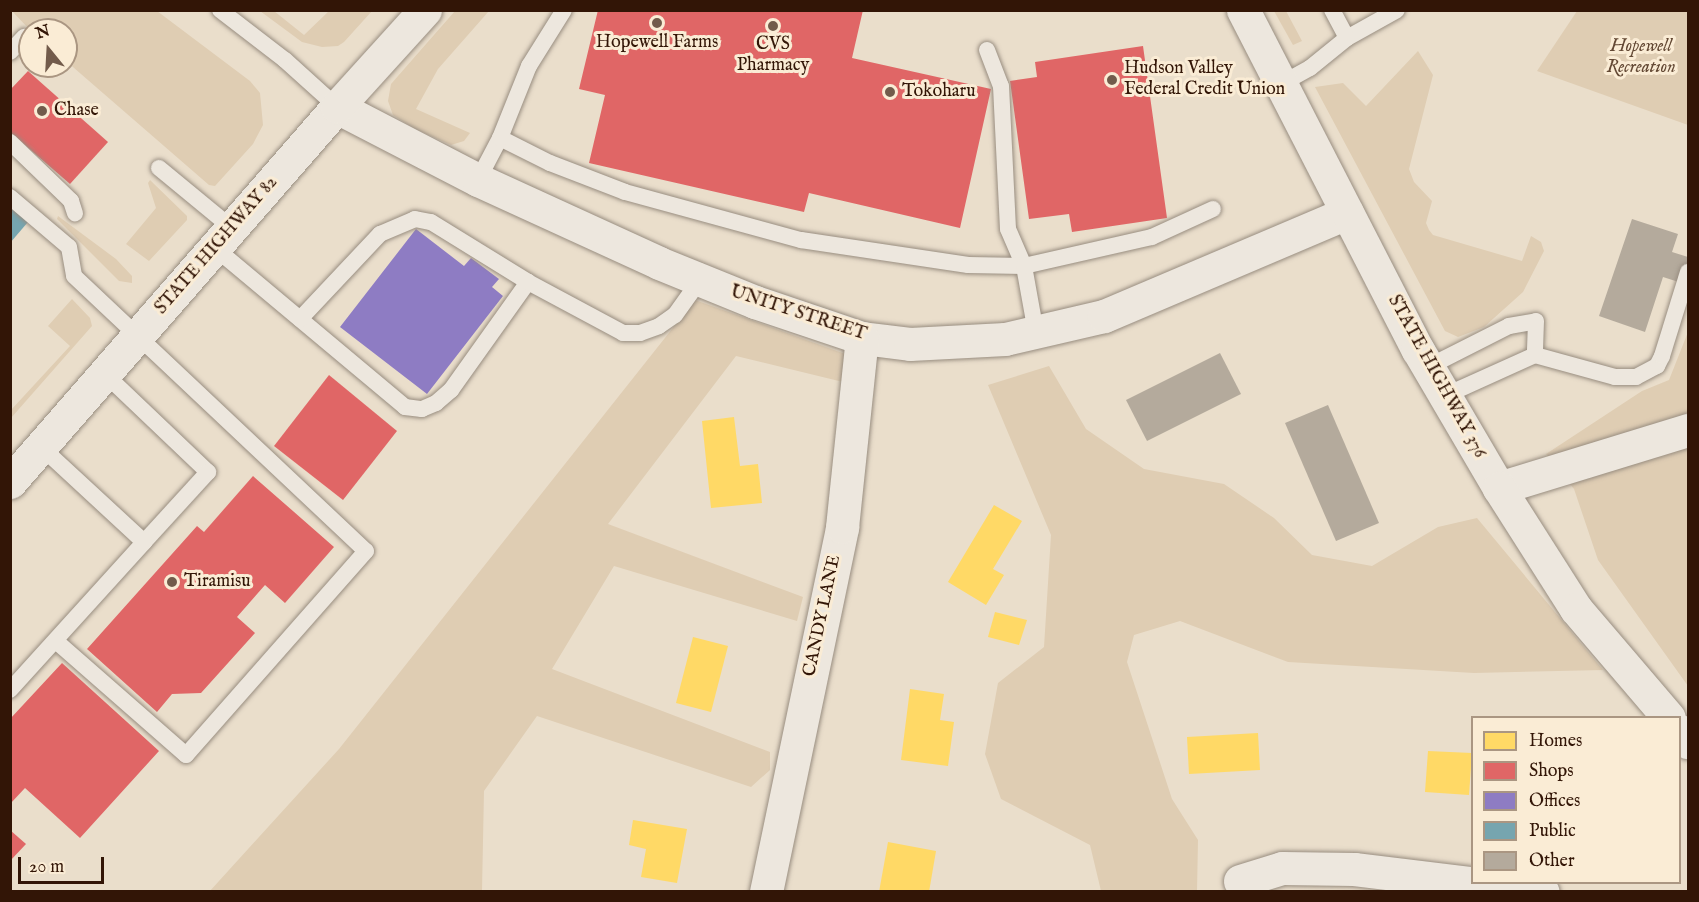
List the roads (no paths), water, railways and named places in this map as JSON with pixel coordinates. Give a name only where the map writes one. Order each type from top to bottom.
[{"type":"street","name":"STATE HIGHWAY 82","points":[[10,482],[106,375],[337,107],[425,10]]},
{"type":"street","name":"STATE HIGHWAY 376","points":[[1243,10],[1428,367],[1499,488],[1576,609],[1668,716]]},
{"type":"street","name":"UNITY STREET","points":[[337,107],[478,180],[700,280],[755,302],[862,338],[910,344],[1005,339],[1104,316],[1347,213]]},
{"type":"street","name":"CANDY LANE","points":[[766,891],[842,527],[862,338]]},
{"type":"street","points":[[1499,488],[1689,430]]},
{"type":"street","points":[[1240,881],[1282,868],[1354,869],[1471,883]]},
{"type":"street","points":[[1483,884],[1543,891]]},
{"type":"lane","points":[[220,10],[285,60],[337,107]]},
{"type":"lane","points":[[478,180],[500,138],[529,66],[564,10]]},
{"type":"lane","points":[[1332,10],[1347,38]]},
{"type":"lane","points":[[1281,84],[1310,68],[1347,38],[1397,10]]},
{"type":"lane","points":[[987,50],[1001,87],[1008,229],[1024,266],[1036,333]]},
{"type":"lane","points":[[500,138],[550,163],[626,192],[801,240],[968,265],[1024,266],[1152,237],[1213,209]]},
{"type":"lane","points":[[10,142],[71,201],[75,213]]},
{"type":"lane","points":[[159,168],[300,319],[405,407],[422,409],[436,403],[451,390],[528,282]]},
{"type":"lane","points":[[10,197],[69,247],[74,276],[366,551],[186,755],[56,641]]},
{"type":"lane","points":[[300,319],[380,234],[415,219],[431,222],[528,282],[623,333],[640,333],[658,326],[675,315],[700,280]]},
{"type":"lane","points":[[1444,396],[1535,355],[1615,377],[1636,377],[1657,366],[1689,272]]},
{"type":"lane","points":[[1428,367],[1509,326],[1536,321],[1535,355]]},
{"type":"lane","points":[[10,690],[208,472],[106,375]]},
{"type":"lane","points":[[42,448],[144,542]]},
{"type":"place","name":"Hopewell Farms","points":[[657,23]]},
{"type":"place","name":"CVS Pharmacy","points":[[773,26]]},
{"type":"place","name":"Hudson Valley Federal Credit Union","points":[[1112,80]]},
{"type":"place","name":"Tokoharu","points":[[890,92]]},
{"type":"place","name":"Chase","points":[[42,111]]},
{"type":"place","name":"Tiramisu","points":[[172,582]]},
{"type":"park label","name":"Hopewell Recreation","points":[[1641,58]]}]
